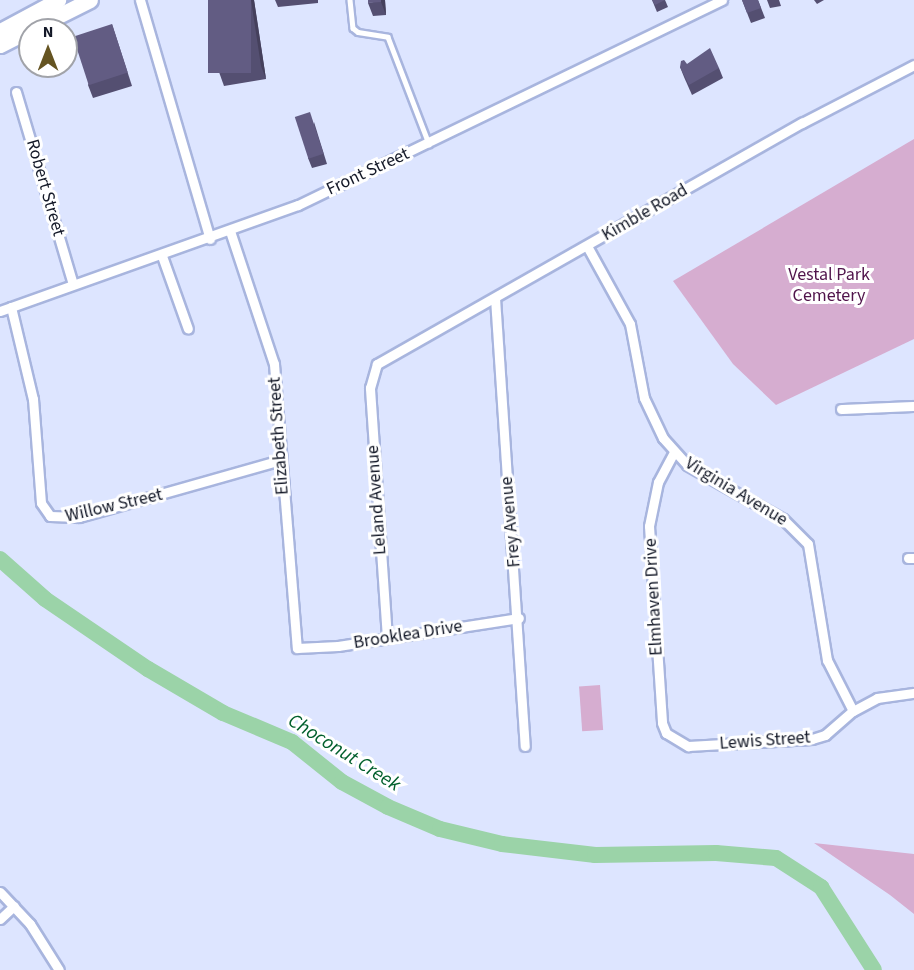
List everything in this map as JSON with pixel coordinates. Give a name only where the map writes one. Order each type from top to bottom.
[{"type":"main road","points":[[0,31],[58,0]]},
{"type":"main road","points":[[54,18],[90,0]]},
{"type":"main road","points":[[0,45],[18,36]]},
{"type":"street","points":[[140,0],[210,239]]},
{"type":"street","name":"Front Street","points":[[0,311],[73,284],[210,239],[298,205],[429,144],[722,0]]},
{"type":"street","name":"Kimble Road","points":[[377,364],[840,102],[914,65]]},
{"type":"street","name":"Robert Street","points":[[16,92],[73,284]]},
{"type":"street","name":"Elizabeth Street","points":[[230,231],[270,345],[297,648]]},
{"type":"street","name":"Virginia Avenue","points":[[587,246],[630,324],[644,398],[674,452],[709,480],[783,519],[808,544],[827,660],[853,711]]},
{"type":"street","points":[[162,256],[188,329]]},
{"type":"street","name":"Frey Avenue","points":[[495,298],[519,618],[525,746]]},
{"type":"street","name":"Willow Street","points":[[11,307],[33,399],[41,502],[50,516],[79,517],[281,460]]},
{"type":"street","name":"Leland Avenue","points":[[377,364],[370,388],[387,638]]},
{"type":"street","points":[[841,409],[914,406]]},
{"type":"street","name":"Elmhaven Drive","points":[[674,452],[658,482],[649,526],[662,723],[676,742]]},
{"type":"street","name":"Brooklea Drive","points":[[297,648],[338,646],[519,618]]},
{"type":"street","name":"Lewis Street","points":[[676,742],[688,746],[812,739],[825,735],[853,711],[877,698],[914,693]]},
{"type":"street","points":[[0,892],[46,946],[59,970]]},
{"type":"street","points":[[0,919],[14,906]]},
{"type":"lane","points":[[350,0],[353,28],[358,32],[388,36],[429,144]]},
{"type":"green space","name":"Vestal Park Cemetery","points":[[914,139],[914,339],[776,405],[733,364],[673,281]]},
{"type":"green space","points":[[600,685],[603,730],[582,731],[579,686]]},
{"type":"green space","points":[[814,843],[914,854],[914,914],[890,895]]},
{"type":"building","points":[[208,0],[251,0],[251,73],[208,73]]},
{"type":"building","points":[[368,0],[381,0],[381,2],[368,3]]},
{"type":"building","points":[[652,0],[665,0],[655,5]]},
{"type":"building","points":[[742,0],[758,0],[761,8],[747,13]]},
{"type":"building","points":[[112,24],[128,73],[89,85],[78,52],[78,35]]},
{"type":"building","points":[[710,48],[719,68],[689,85],[680,67],[681,61],[684,60],[687,64]]},
{"type":"building","points":[[310,112],[324,154],[308,159],[295,117]]},
{"type":"waterway","name":"Choconut Creek","points":[[0,559],[45,599],[148,669],[223,713],[292,742],[342,782],[388,807],[440,829],[502,844],[595,855],[716,853],[776,858],[821,887],[874,970]]}]
